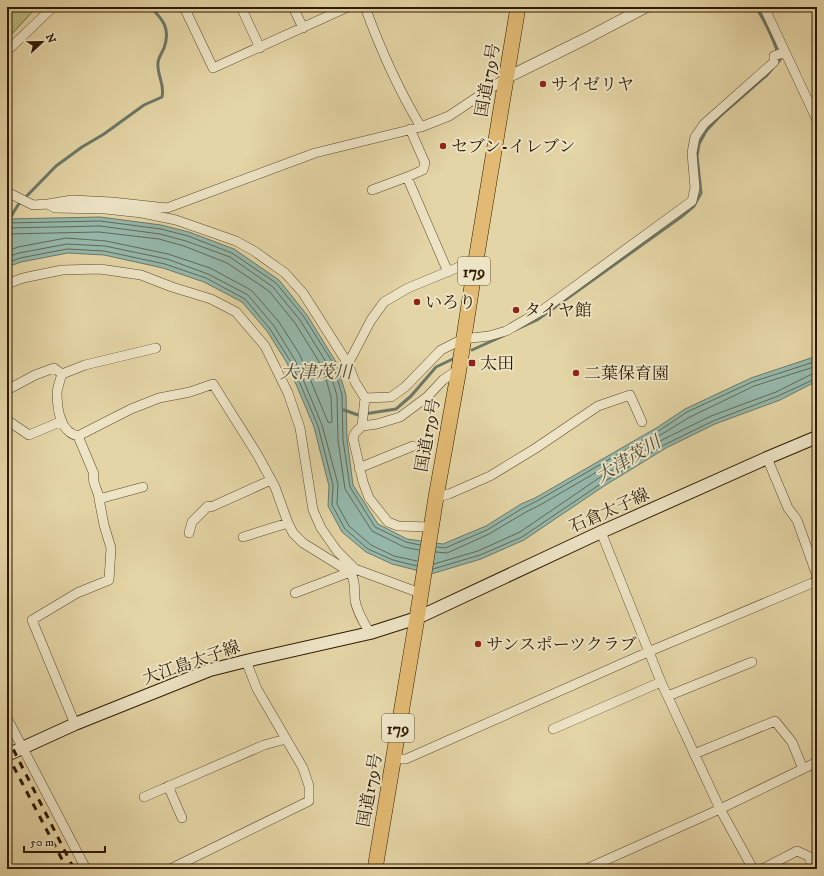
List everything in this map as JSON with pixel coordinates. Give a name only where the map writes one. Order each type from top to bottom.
[{"type":"highway","name":"国道179号","points":[[375,869],[417,618],[430,530],[518,7]]},
{"type":"main road","name":"石倉太子線","points":[[417,618],[601,532],[817,437]]},
{"type":"main road","name":"大江島太子線","points":[[7,756],[75,724],[210,670],[370,633],[417,618]]},
{"type":"street","points":[[7,51],[53,7]]},
{"type":"street","points":[[184,7],[213,68],[348,7]]},
{"type":"street","points":[[241,7],[260,48]]},
{"type":"street","points":[[294,7],[303,28]]},
{"type":"street","points":[[365,7],[403,98],[421,127]]},
{"type":"street","points":[[9,195],[33,205],[72,200],[112,202],[167,208],[315,153],[421,127],[449,116],[506,78],[588,38],[646,7]]},
{"type":"street","points":[[764,7],[817,120]]},
{"type":"street","points":[[365,398],[391,397],[405,387],[441,350],[463,339],[489,336],[506,331],[544,309],[692,202],[695,188],[692,153],[695,137],[704,124],[774,62],[774,56],[785,52]]},
{"type":"street","points":[[372,190],[423,170],[425,163],[410,129]]},
{"type":"street","points":[[407,177],[448,272]]},
{"type":"street","points":[[48,204],[55,208],[105,209],[142,212],[176,220],[236,241],[254,251],[285,273],[303,293],[348,364],[355,382],[365,398],[362,426],[353,438],[359,468],[369,498],[388,522],[398,526],[430,530]]},
{"type":"street","points":[[348,364],[371,320],[384,302],[408,288],[476,260]]},
{"type":"street","points":[[7,284],[23,278],[62,270],[100,269],[141,276],[211,299],[236,312],[265,346],[288,393],[300,428],[313,510],[321,528],[353,570],[355,601],[370,633]]},
{"type":"street","points":[[62,374],[85,364],[156,348]]},
{"type":"street","points":[[7,390],[35,375],[54,368],[62,374]]},
{"type":"street","points":[[362,426],[377,424],[400,417],[427,398],[443,380],[458,370]]},
{"type":"street","points":[[62,374],[57,391],[62,421],[72,434],[78,436],[131,409],[159,398],[190,392],[213,384],[234,420],[257,454],[275,487],[288,524],[293,533],[303,543],[353,570],[421,590]]},
{"type":"street","points":[[436,497],[449,494],[490,476],[536,448],[598,406],[630,395],[642,422]]},
{"type":"street","points":[[7,420],[29,435],[62,421]]},
{"type":"street","points":[[75,724],[32,620],[77,593],[109,580],[111,548],[104,525],[99,494],[93,478],[94,474],[78,436]]},
{"type":"street","points":[[359,468],[414,446]]},
{"type":"street","points":[[393,759],[406,759],[817,577],[797,520],[788,508],[767,458]]},
{"type":"street","points":[[189,533],[192,522],[208,506],[211,507],[270,480]]},
{"type":"street","points":[[99,499],[143,487]]},
{"type":"street","points":[[242,537],[288,524]]},
{"type":"street","points":[[601,532],[661,682],[720,809],[753,869]]},
{"type":"street","points":[[295,593],[353,570]]},
{"type":"street","points":[[170,869],[309,801],[309,786],[303,768],[257,689],[246,661]]},
{"type":"street","points":[[668,696],[752,662]]},
{"type":"street","points":[[553,729],[661,682]]},
{"type":"street","points":[[7,718],[86,869]]},
{"type":"street","points":[[694,754],[776,721],[792,742],[803,769]]},
{"type":"street","points":[[144,797],[264,746],[286,739]]},
{"type":"street","points":[[586,869],[720,809],[817,762]]},
{"type":"street","points":[[168,786],[182,818]]},
{"type":"street","points":[[762,869],[797,851],[808,856],[814,869]]},
{"type":"green space","points":[[7,7],[37,7],[8,38],[7,34]]},
{"type":"water","name":"大津茂川","points":[[100,217],[161,225],[189,232],[234,249],[279,280],[307,315],[336,362],[346,395],[347,439],[353,485],[378,524],[407,539],[443,544],[486,526],[521,504],[535,498],[658,427],[685,409],[751,378],[817,356],[817,381],[780,400],[715,424],[666,448],[604,486],[524,540],[481,559],[431,574],[392,564],[366,552],[342,532],[328,506],[329,486],[314,427],[287,363],[267,331],[242,302],[204,282],[163,268],[104,255],[68,253],[21,262],[7,267],[7,219]]},
{"type":"waterway","points":[[7,223],[18,205],[56,166],[144,105],[162,97],[163,92],[158,63],[167,35],[162,20],[150,7]]},
{"type":"waterway","points":[[759,12],[766,24],[778,53],[780,60],[776,64]]},
{"type":"waterway","points":[[515,330],[537,320],[681,217],[694,206],[701,193],[697,156],[699,144],[706,131],[720,116],[772,69]]},
{"type":"waterway","points":[[472,350],[503,336]]},
{"type":"waterway","points":[[344,410],[358,415],[396,409],[411,396],[436,367],[457,357]]},
{"type":"railway","points":[[7,737],[74,869]]},
{"type":"railway","points":[[7,754],[67,869]]},
{"type":"place","name":"サイゼリヤ","points":[[543,84]]},
{"type":"place","name":"セブン-イレブン","points":[[443,146]]},
{"type":"place","name":"いろり","points":[[417,302]]},
{"type":"place","name":"タイヤ館","points":[[516,310]]},
{"type":"place","name":"太田","points":[[472,363]]},
{"type":"place","name":"二葉保育園","points":[[576,373]]},
{"type":"place","name":"サンスポーツクラブ","points":[[478,644]]}]
